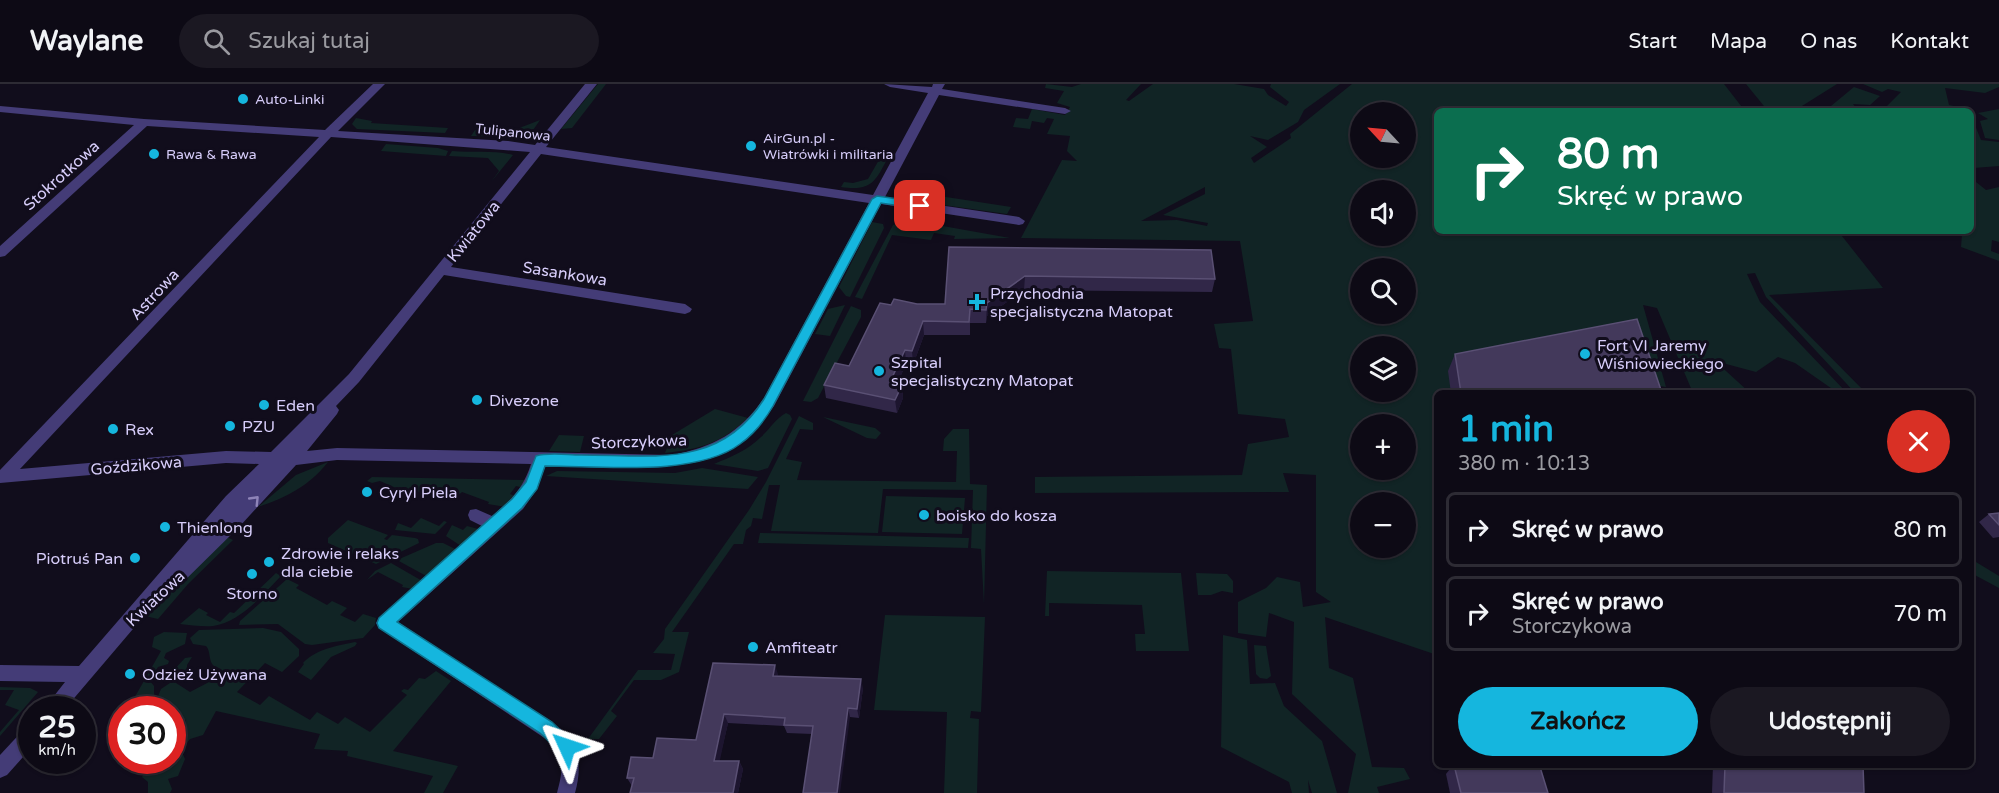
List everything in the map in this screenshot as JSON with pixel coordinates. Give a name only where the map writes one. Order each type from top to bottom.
[{"type":"street","name":"Astrowa","points":[[2,477],[328,134],[379,84]]},
{"type":"street","name":"Kwiatowa","points":[[64,696],[196,540],[272,459],[354,378],[591,84]]},
{"type":"street","points":[[890,84],[937,87],[1065,111]]},
{"type":"street","name":"Storczykowa","points":[[272,459],[337,454],[672,461],[713,452],[735,440],[759,417],[769,402],[937,87]]},
{"type":"street","name":"Tulipanowa","points":[[0,109],[144,122],[508,145],[1019,221]]},
{"type":"street","name":"Stokrotkowa","points":[[0,253],[144,122]]},
{"type":"street","name":"Sasankowa","points":[[441,270],[685,309]]},
{"type":"street","name":"Kwiatowa","points":[[122,629],[225,530],[294,459],[345,394],[354,378]]},
{"type":"street","name":"Goździkowa","points":[[2,477],[226,457],[272,459]]},
{"type":"street","points":[[540,460],[532,485],[525,494],[385,623],[555,735],[567,747],[571,759],[572,773],[566,793]]},
{"type":"street","points":[[476,514],[494,525]]},
{"type":"street","points":[[0,673],[83,674]]},
{"type":"street","points":[[0,769],[18,749]]},
{"type":"green space","points":[[598,84],[606,84],[572,128],[561,129]]},
{"type":"green space","points":[[1046,84],[1072,87],[1081,84],[1141,84],[1126,100],[1129,101],[1153,84],[1234,84],[1264,89],[1268,95],[1286,106],[1289,102],[1270,87],[1271,84],[1340,84],[1304,110],[1298,122],[1268,140],[1250,136],[1267,147],[1251,158],[1254,163],[1291,138],[1290,134],[1352,84],[1724,84],[1743,108],[1434,108],[1434,234],[1840,234],[1883,288],[1769,295],[1863,390],[1852,390],[1766,297],[1755,273],[1747,274],[1760,302],[1844,390],[1834,390],[1795,363],[1778,357],[1756,372],[1715,361],[1747,390],[1692,390],[1657,308],[1643,305],[1666,387],[1636,382],[1637,390],[1434,390],[1434,654],[1325,617],[1329,668],[1353,678],[1372,767],[1404,768],[1410,779],[1377,787],[1379,793],[1348,793],[1356,754],[1292,694],[1294,622],[1269,613],[1266,637],[1238,633],[1238,602],[1266,588],[1277,577],[1300,582],[1303,607],[1331,602],[1316,592],[1316,475],[1283,473],[1289,492],[1035,493],[1035,477],[1242,475],[1248,444],[1289,437],[1285,419],[1238,414],[1231,349],[1219,348],[1214,324],[1253,321],[1240,241],[1021,238],[1062,160],[1077,161],[1067,151],[1070,136],[1047,134],[1054,119],[1047,118],[1044,123],[1032,121],[1030,129],[1013,127],[1016,118],[1028,119],[1032,109],[1065,115],[1070,107],[1057,103],[1064,91],[1045,88]],"holes":[[[1205,187],[1205,194],[1163,215],[1208,223],[1207,226],[1177,220],[1141,221]]]},
{"type":"green space","points":[[1746,84],[1837,84],[1799,108],[1766,108]]},
{"type":"green space","points":[[1863,84],[1999,84],[1999,87],[1985,93],[1945,88],[1949,105],[1963,108],[1885,108],[1901,92],[1888,89],[1882,92]]},
{"type":"green space","points":[[1854,87],[1880,96],[1870,105],[1853,104],[1856,108],[1829,108]]},
{"type":"green space","points":[[1999,109],[1999,140],[1985,138],[1980,121],[1988,119],[1978,113]]},
{"type":"green space","points":[[356,118],[372,121],[371,123],[448,128],[445,133],[357,129],[352,124]]},
{"type":"green space","points":[[540,120],[529,136],[471,136],[475,130],[509,132]]},
{"type":"green space","points":[[1974,123],[1981,140],[1999,142],[1999,166],[1974,168]]},
{"type":"green space","points":[[386,144],[438,148],[448,151],[446,156],[381,151]]},
{"type":"green space","points":[[452,151],[513,155],[491,182],[499,171],[488,158],[449,156]]},
{"type":"green space","points":[[883,153],[890,154],[873,182],[861,187],[841,187],[844,182],[853,183],[868,179]]},
{"type":"green space","points":[[1974,180],[1986,190],[1999,187],[1999,242],[1992,240],[1991,251],[1999,254],[1999,261],[1961,247],[1962,234],[1974,234]]},
{"type":"green space","points":[[933,195],[1011,207],[1007,214],[929,203]]},
{"type":"green space","points":[[909,220],[1010,238],[954,239],[955,236],[934,233],[931,240],[892,235],[862,299],[855,297],[893,225]]},
{"type":"green space","points":[[872,222],[883,224],[884,228],[850,297],[846,296],[839,287]]},
{"type":"green space","points":[[845,305],[830,336],[815,334],[828,309]]},
{"type":"green space","points":[[851,306],[861,310],[861,317],[818,398],[811,402],[803,401]]},
{"type":"green space","points":[[715,409],[748,418],[729,433],[710,443],[665,453],[672,435]]},
{"type":"green space","points":[[786,413],[792,419],[768,468],[758,471],[714,464],[751,446]]},
{"type":"green space","points":[[799,416],[813,423],[813,430],[800,429],[786,459],[802,462],[797,480],[956,482],[957,451],[943,451],[944,439],[953,429],[969,429],[970,484],[987,485],[984,604],[981,549],[971,548],[973,490],[883,489],[878,533],[771,531],[780,485],[769,485],[762,519],[753,518],[751,526],[746,530],[743,544],[734,544],[672,632],[689,632],[679,672],[661,680],[634,680],[611,711],[617,716],[599,739],[588,739],[638,670],[671,670],[675,654],[653,653],[664,639],[665,629],[749,510],[766,482]]},
{"type":"green space","points":[[823,417],[875,428],[881,433],[876,439],[867,438]]},
{"type":"green space","points":[[559,435],[584,436],[580,452],[549,451]]},
{"type":"green space","points":[[328,462],[313,478],[297,490],[258,507],[296,475]]},
{"type":"green space","points":[[702,468],[758,477],[748,489],[546,476],[557,471],[675,473]]},
{"type":"green space","points":[[372,477],[527,480],[524,488],[516,486],[510,494],[518,497],[506,507],[488,504],[489,502],[462,492],[454,499],[439,492],[434,498],[411,489],[404,496],[392,491],[396,488],[380,481],[372,483],[367,481]]},
{"type":"green space","name":"boisko do kosza","points":[[886,496],[965,498],[962,534],[882,532]]},
{"type":"green space","points":[[421,518],[439,526],[444,521],[447,522],[435,534],[395,530],[398,523],[411,528]]},
{"type":"green space","points":[[348,520],[388,535],[384,539],[387,540],[392,535],[415,538],[419,543],[376,564],[328,543],[328,538]]},
{"type":"green space","points":[[452,525],[463,530],[467,526],[482,530],[461,546],[446,536]]},
{"type":"green space","points":[[760,533],[969,538],[968,548],[758,543]]},
{"type":"green space","points":[[227,537],[233,540],[188,584],[158,619],[145,616]]},
{"type":"green space","points":[[436,543],[443,543],[457,550],[430,578],[397,560]]},
{"type":"green space","points":[[1974,561],[1999,576],[1999,588],[1974,575]]},
{"type":"green space","points":[[391,563],[424,582],[413,589],[402,587],[403,585],[378,572],[367,580],[375,571]]},
{"type":"green space","points":[[1047,571],[1181,573],[1189,651],[1136,651],[1135,634],[1145,634],[1142,605],[1049,603],[1049,616],[1045,616]]},
{"type":"green space","points":[[276,573],[281,576],[267,591],[250,607],[232,619],[213,626],[180,624],[199,608],[208,613],[206,615],[220,622],[230,612],[234,613]]},
{"type":"green space","points":[[1196,573],[1227,574],[1233,581],[1233,593],[1222,591],[1211,595],[1198,595]]},
{"type":"green space","points":[[287,579],[299,585],[296,588],[327,605],[332,601],[347,608],[340,615],[355,622],[363,614],[376,618],[375,625],[363,638],[312,645],[305,644],[278,624],[239,625],[240,621]]},
{"type":"green space","points":[[885,615],[985,617],[981,712],[971,711],[970,718],[979,719],[977,793],[944,793],[947,712],[874,710]]},
{"type":"green space","points":[[263,628],[281,632],[299,649],[299,656],[282,672],[265,663],[237,692],[260,705],[269,696],[310,720],[317,712],[338,724],[345,717],[370,732],[407,695],[401,691],[408,690],[419,678],[425,679],[436,671],[451,681],[393,751],[458,766],[443,793],[424,793],[433,776],[347,756],[348,751],[314,749],[320,734],[216,711],[203,735],[190,739],[186,744],[186,696],[158,696],[161,689],[170,683],[171,673],[185,658],[192,657],[187,665],[187,671],[176,680],[176,683],[190,692],[211,681],[209,677],[222,670],[212,664],[206,646],[193,644],[190,638],[199,630]]},
{"type":"green space","points":[[164,632],[187,633],[185,644],[166,653],[164,658],[169,661],[168,664],[156,670],[160,672],[160,676],[149,680],[154,686],[154,695],[135,696],[161,651],[152,647],[154,637]]},
{"type":"green space","points":[[1223,635],[1247,640],[1250,684],[1275,683],[1284,706],[1322,741],[1337,793],[1312,793],[1308,780],[1309,793],[1292,793],[1289,782],[1221,747]]},
{"type":"green space","points":[[357,643],[355,646],[331,657],[311,680],[298,672],[303,663],[314,654]]},
{"type":"green space","points":[[1254,645],[1266,646],[1271,676],[1267,679],[1260,678],[1256,674]]},
{"type":"green space","points":[[0,687],[30,688],[38,692],[35,696],[18,696],[18,710],[5,705],[14,690],[0,690]]},
{"type":"green space","points":[[18,711],[18,715],[0,736],[0,732]]},
{"type":"green space","points":[[144,774],[179,774],[168,779],[172,789],[170,793],[148,793],[148,782],[142,777]]},
{"type":"building","points":[[949,247],[1211,250],[1215,279],[1025,276],[987,303],[986,310],[970,309],[969,322],[923,321],[912,351],[905,350],[890,382],[902,385],[895,400],[824,385],[835,363],[849,366],[880,303],[891,305],[894,299],[917,304],[945,304]]},
{"type":"building","name":"Fort VI Jaremy Wiśniowieckiego","points":[[1637,319],[1661,390],[1461,390],[1455,354]]},
{"type":"building","points":[[1999,513],[1999,525],[1989,514]]},
{"type":"building","points":[[713,663],[775,665],[773,676],[861,679],[857,709],[848,708],[837,793],[803,793],[813,726],[784,725],[785,718],[724,714],[714,761],[739,761],[733,793],[630,793],[634,778],[627,778],[631,757],[653,758],[657,738],[696,740]]},
{"type":"building","points":[[1455,768],[1540,768],[1548,793],[1461,793]]},
{"type":"building","points":[[1725,768],[1863,768],[1864,793],[1724,793]]},
{"type":"place","name":"Auto-Linki","points":[[243,99]]},
{"type":"place","name":"AirGun.pl - Wiatrówki i militaria","points":[[751,146]]},
{"type":"place","name":"Rawa & Rawa","points":[[154,154]]},
{"type":"place","name":"Przychodnia specjalistyczna Matopat","points":[[977,302]]},
{"type":"place","name":"Fort VI Jaremy Wiśniowieckiego","points":[[1585,354]]},
{"type":"place","name":"Szpital specjalistyczny Matopat","points":[[879,371]]},
{"type":"place","name":"Divezone","points":[[477,400]]},
{"type":"place","name":"Eden","points":[[264,405]]},
{"type":"place","name":"PZU","points":[[230,426]]},
{"type":"place","name":"Rex","points":[[113,429]]},
{"type":"place","name":"Cyryl Piela","points":[[367,492]]},
{"type":"place","name":"boisko do kosza","points":[[924,515]]},
{"type":"place","name":"Thienlong","points":[[165,527]]},
{"type":"place","name":"Piotruś Pan","points":[[135,558]]},
{"type":"place","name":"Zdrowie i relaks dla ciebie","points":[[269,562]]},
{"type":"place","name":"Storno","points":[[252,574]]},
{"type":"place","name":"Amfiteatr","points":[[753,647]]},
{"type":"place","name":"Odzież Używana","points":[[130,674]]},
{"type":"route","points":[[567,747],[546,728],[412,643],[385,623],[517,504],[532,485],[540,460],[672,461],[713,452],[735,440],[749,429],[769,402],[877,199],[920,206]]}]
